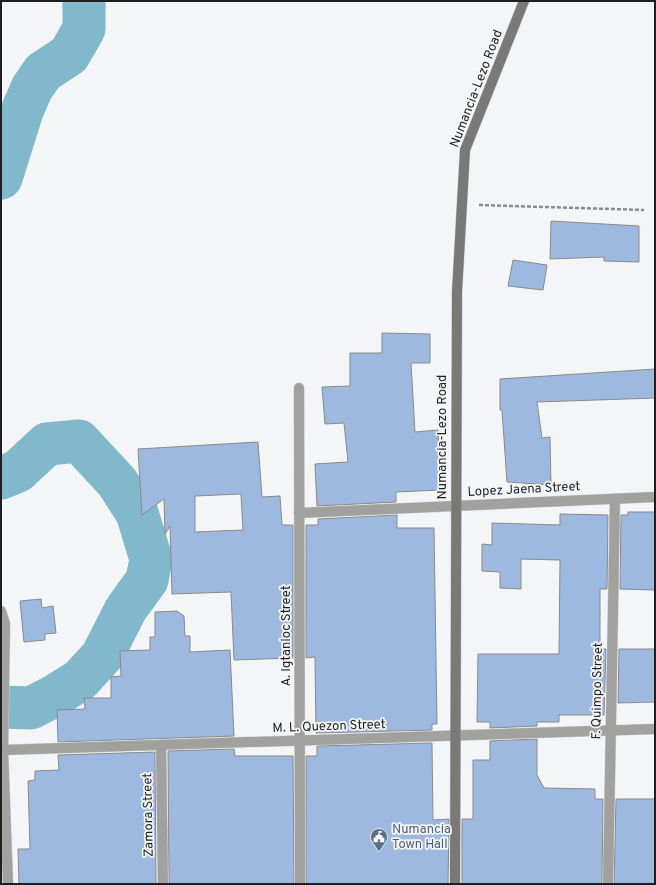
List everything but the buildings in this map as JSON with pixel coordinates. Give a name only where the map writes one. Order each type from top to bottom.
[{"type":"main road","name":"Numancia-Lezo Road","points":[[455,884],[455,506],[457,292],[465,150],[524,1]]},
{"type":"street","name":"A. Igtanloc Street","points":[[299,388],[300,884]]},
{"type":"street","name":"Lopez Jaena Street","points":[[299,513],[655,497]]},
{"type":"street","name":"F. Quimpo Street","points":[[608,884],[614,499]]},
{"type":"street","points":[[1,611],[5,624],[3,750],[8,884]]},
{"type":"street","name":"M. L. Quezon Street","points":[[3,750],[655,729]]},
{"type":"street","name":"Zamora Street","points":[[161,745],[163,884]]},
{"type":"path","points":[[462,204],[644,210]]},
{"type":"waterway","points":[[1,178],[22,111],[32,88],[43,72],[69,55],[84,29],[84,1]]},
{"type":"waterway","points":[[1,478],[18,471],[47,444],[79,441],[117,482],[137,513],[151,559],[147,580],[126,609],[102,656],[80,680],[31,708],[1,707]]},
{"type":"place","name":"Numancia Town Hall","points":[[379,852]]}]
